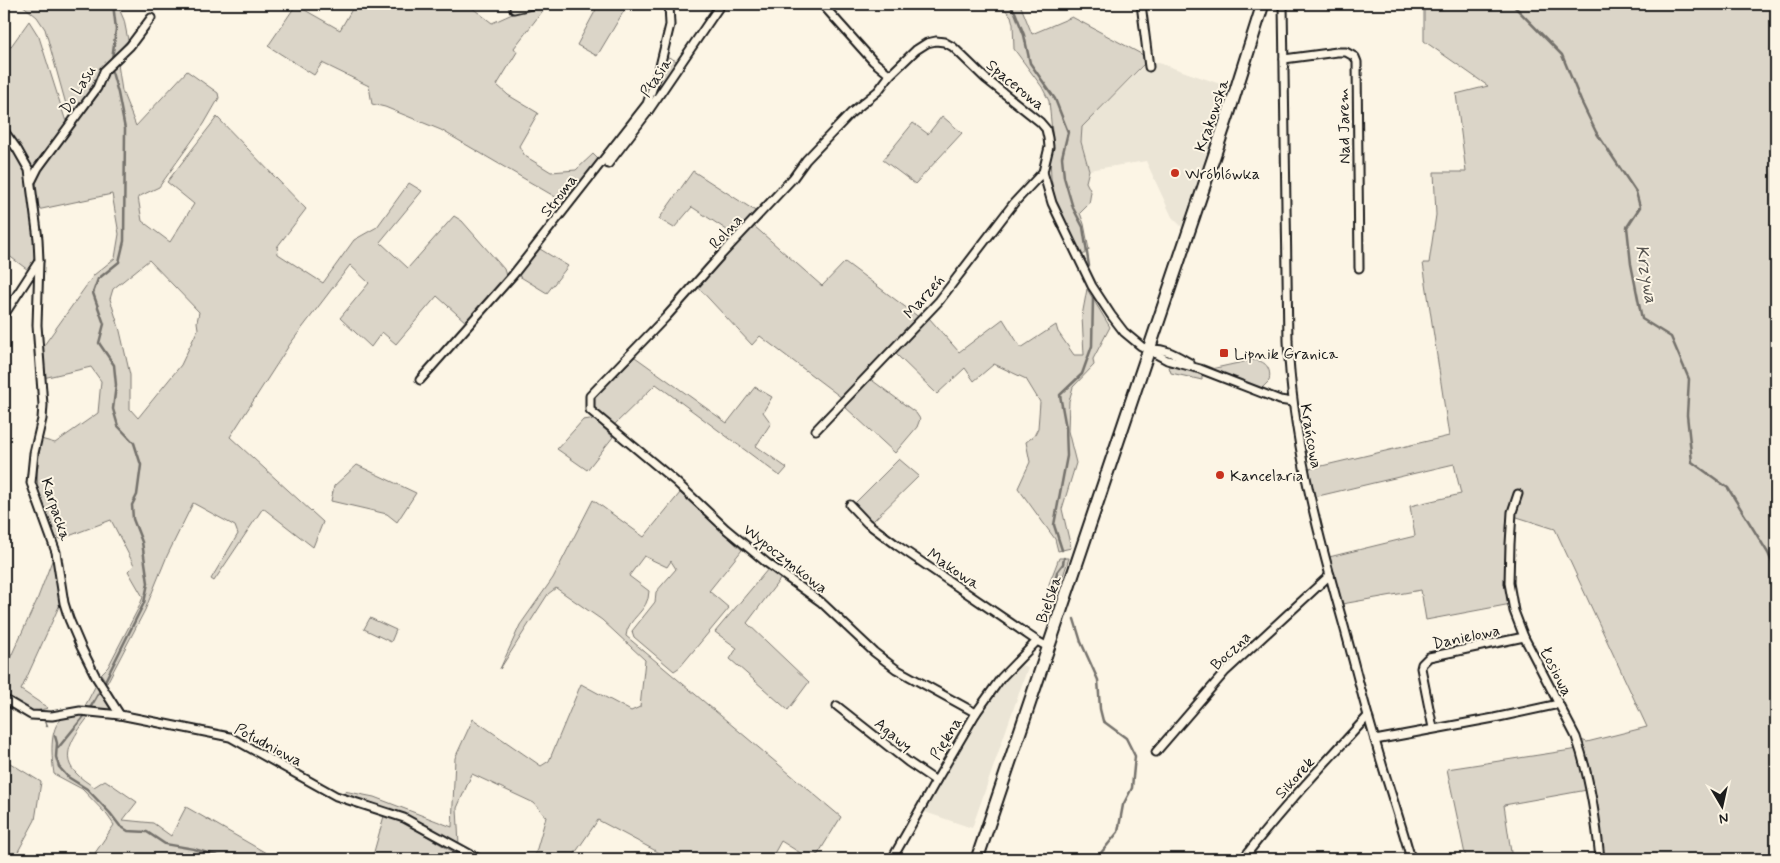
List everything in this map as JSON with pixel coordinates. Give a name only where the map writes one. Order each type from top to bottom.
[{"type":"main road","name":"Krakowska","points":[[1149,350],[1249,52],[1263,4]]},
{"type":"main road","name":"Bielska","points":[[977,859],[1149,350]]},
{"type":"street","points":[[514,9],[536,4]]},
{"type":"street","name":"Stroma","points":[[420,380],[513,275],[647,104],[660,66],[670,25],[669,4]]},
{"type":"street","name":"Ptasia","points":[[608,164],[647,113],[722,4]]},
{"type":"street","points":[[822,4],[873,61],[890,75]]},
{"type":"street","points":[[1141,4],[1148,67]]},
{"type":"street","name":"Krańcowa","points":[[1283,4],[1286,271],[1292,402],[1306,482],[1330,575],[1368,716],[1411,859]]},
{"type":"street","name":"Do Lasu","points":[[32,180],[38,168],[97,88],[104,71],[130,46],[151,18]]},
{"type":"street","name":"Spacerowa","points":[[890,75],[916,50],[927,43],[944,42],[952,48],[1046,129],[1049,147],[1043,172],[1052,203],[1092,286],[1124,332],[1135,342],[1166,360],[1200,369],[1280,400],[1292,402]]},
{"type":"street","name":"Nad Jarem","points":[[1284,59],[1337,52],[1346,52],[1355,57],[1359,268]]},
{"type":"street","name":"Rolna","points":[[590,410],[590,396],[666,317],[793,178],[806,160],[851,113],[878,92],[890,75]]},
{"type":"street","name":"Karpacka","points":[[4,131],[17,148],[29,170],[32,180],[39,260],[37,325],[43,405],[42,419],[34,453],[31,482],[56,552],[64,603],[69,619],[96,677],[120,715]]},
{"type":"street","name":"Marzeń","points":[[816,430],[939,301],[1009,210],[1043,172]]},
{"type":"street","points":[[4,315],[39,260]]},
{"type":"street","name":"Wypoczynkowa","points":[[590,410],[675,481],[726,529],[767,563],[821,602],[874,652],[896,669],[976,713]]},
{"type":"street","name":"Łosiowa","points":[[1518,494],[1512,512],[1509,583],[1514,611],[1524,636],[1576,737],[1581,751],[1592,793],[1600,859]]},
{"type":"street","name":"Makowa","points":[[850,505],[867,523],[898,546],[1037,642],[1048,647]]},
{"type":"street","name":"Boczna","points":[[1156,752],[1225,672],[1330,575]]},
{"type":"street","name":"Danielowa","points":[[1433,728],[1421,668],[1425,660],[1524,636]]},
{"type":"street","name":"Piękna","points":[[892,859],[976,713],[1001,678],[1037,642]]},
{"type":"street","name":"Południowa","points":[[4,700],[31,715],[52,716],[80,711],[120,715],[199,729],[230,737],[336,796],[404,818],[479,859]]},
{"type":"street","points":[[1375,740],[1559,704]]},
{"type":"street","name":"Agawy","points":[[837,706],[908,762],[936,781]]},
{"type":"street","name":"Sikorek","points":[[1243,859],[1293,799],[1368,716]]},
{"type":"shaded area","points":[[21,4],[117,4],[124,20],[128,40],[101,71],[73,116],[67,108],[45,29],[37,17]]},
{"type":"shaded area","points":[[355,4],[467,4],[492,23],[527,8],[548,4],[514,48],[517,52],[497,85],[508,95],[538,113],[519,146],[525,156],[551,172],[576,170],[593,154],[599,160],[564,202],[441,130],[385,107],[372,104],[369,86],[322,63],[314,75],[268,46],[296,5],[340,30]]},
{"type":"shaded area","points":[[599,4],[628,4],[597,56],[577,45]]},
{"type":"shaded area","points":[[1000,4],[1020,4],[1032,34],[1072,17],[1145,56],[1146,62],[1082,127],[1081,142],[1089,170],[1086,182],[1091,192],[1089,204],[1080,213],[1089,250],[1082,256],[1055,200],[1051,178],[1050,157],[1053,142],[1049,101],[1042,87],[1014,49],[1011,16]]},
{"type":"shaded area","points":[[1424,4],[1776,4],[1776,859],[1603,859],[1581,740],[1587,742],[1647,727],[1555,529],[1517,517],[1513,519],[1511,604],[1426,620],[1421,590],[1342,604],[1329,557],[1415,536],[1410,506],[1461,494],[1454,464],[1314,497],[1309,469],[1449,436],[1423,263],[1429,263],[1436,215],[1434,172],[1466,172],[1456,94],[1488,86],[1424,41]]},
{"type":"shaded area","points":[[29,21],[39,37],[67,125],[35,167],[31,166],[4,127],[4,56]]},
{"type":"shaded area","points":[[666,56],[679,62],[655,98],[653,97]]},
{"type":"shaded area","points":[[1150,60],[1229,87],[1182,227],[1172,217],[1146,161],[1089,170],[1081,142],[1082,127]]},
{"type":"shaded area","points":[[118,64],[122,91],[136,126],[187,71],[218,93],[219,98],[204,124],[159,187],[138,197],[142,221],[170,242],[194,204],[167,182],[217,117],[306,209],[277,247],[278,254],[323,283],[354,240],[377,227],[409,183],[422,191],[380,242],[408,268],[454,216],[462,221],[504,269],[507,279],[467,323],[437,296],[396,344],[382,332],[371,347],[340,318],[369,283],[350,265],[290,344],[230,437],[323,522],[313,547],[263,508],[214,581],[211,579],[238,534],[235,526],[193,503],[167,556],[145,610],[107,683],[101,674],[108,667],[143,597],[128,571],[134,565],[111,520],[61,539],[56,537],[38,492],[37,471],[41,439],[55,443],[98,413],[101,381],[91,367],[43,378],[42,348],[94,275],[115,258],[119,234],[112,194],[37,210],[36,179],[43,166],[99,94],[106,73]],"holes":[[[149,260],[199,312],[198,329],[181,365],[138,418],[130,409],[130,375],[120,331],[110,299],[113,289]]]},
{"type":"shaded area","points":[[942,116],[962,133],[915,184],[883,160],[913,123],[928,134]]},
{"type":"shaded area","points":[[4,138],[28,178],[35,258],[28,270],[4,252]]},
{"type":"shaded area","points":[[693,171],[757,212],[736,236],[692,207],[674,228],[659,219]]},
{"type":"shaded area","points":[[754,226],[822,286],[845,262],[920,318],[842,398],[760,336],[752,345],[697,286]]},
{"type":"shaded area","points":[[540,249],[568,266],[547,293],[519,276],[520,270]]},
{"type":"shaded area","points":[[1087,289],[1110,327],[1093,359],[1094,365],[1073,387],[1069,401],[1068,431],[1076,463],[1062,509],[1071,548],[1058,551],[1055,539],[1018,488],[1030,462],[1026,442],[1034,436],[1038,428],[1040,402],[1026,379],[994,364],[974,381],[965,368],[937,394],[895,353],[929,318],[959,352],[1003,319],[1021,348],[1056,325],[1058,332],[1074,355],[1084,355],[1082,316]]},
{"type":"shaded area","points":[[635,357],[727,423],[755,387],[772,397],[763,412],[771,423],[756,446],[787,468],[780,476],[656,384],[613,426],[595,411],[593,407],[595,397]]},
{"type":"shaded area","points":[[1252,360],[1261,361],[1268,369],[1269,381],[1262,388],[1211,369]]},
{"type":"shaded area","points":[[1168,364],[1202,373],[1202,380],[1171,373]]},
{"type":"shaded area","points":[[869,378],[916,413],[920,419],[917,427],[895,453],[844,406]]},
{"type":"shaded area","points":[[590,419],[596,421],[613,437],[587,470],[557,449],[583,420]]},
{"type":"shaded area","points":[[899,459],[919,476],[871,523],[857,509],[855,503]]},
{"type":"shaded area","points":[[357,465],[416,493],[397,522],[387,514],[331,501],[334,486]]},
{"type":"shaded area","points":[[680,493],[742,550],[709,591],[729,608],[680,667],[674,671],[634,637],[632,631],[655,602],[656,592],[676,569],[671,561],[667,567],[644,556],[629,576],[649,591],[648,598],[642,610],[630,624],[626,636],[841,817],[815,859],[810,859],[781,841],[771,859],[671,859],[598,820],[571,859],[534,859],[546,817],[534,803],[472,774],[457,808],[459,845],[350,798],[344,791],[374,797],[452,827],[455,758],[473,719],[541,766],[549,761],[581,684],[631,711],[640,707],[645,660],[602,620],[556,588],[548,594],[500,669],[520,625],[553,578],[593,500],[644,537]]},
{"type":"shaded area","points":[[53,558],[61,602],[21,690],[48,708],[32,712],[4,695],[4,667],[6,667],[37,600]]},
{"type":"shaded area","points":[[1059,558],[1069,558],[1054,603],[1049,584]]},
{"type":"shaded area","points":[[768,569],[781,578],[747,623],[809,682],[788,710],[730,659],[737,648],[715,632]]},
{"type":"shaded area","points":[[370,618],[396,630],[391,642],[364,629]]},
{"type":"shaded area","points":[[1020,665],[1028,667],[972,828],[922,811],[1000,686]]},
{"type":"shaded area","points":[[97,683],[112,710],[84,708]]},
{"type":"shaded area","points":[[78,714],[89,716],[75,736],[69,750],[68,758],[70,765],[79,776],[94,787],[105,780],[137,802],[123,820],[153,823],[171,836],[186,807],[273,857],[284,859],[194,859],[166,853],[164,859],[106,859],[95,853],[114,825],[82,789],[54,774],[53,768],[52,744],[58,722],[68,716]]},
{"type":"shaded area","points":[[1578,749],[1587,790],[1504,805],[1512,859],[1466,859],[1447,769]]},
{"type":"shaded area","points":[[10,763],[41,782],[35,820],[14,859],[4,859],[4,774]]},
{"type":"shaded area","points":[[384,816],[401,821],[462,857],[461,859],[372,859]]},
{"type":"waterway","points":[[112,59],[116,29],[113,4]]},
{"type":"waterway","points":[[1009,4],[1015,12],[1024,35],[1030,63],[1055,99],[1068,132],[1062,157],[1064,177],[1073,208],[1083,227],[1089,266]]},
{"type":"waterway","name":"Krzywa","points":[[1512,4],[1562,55],[1596,132],[1636,192],[1640,207],[1627,227],[1631,264],[1642,319],[1671,337],[1689,379],[1687,415],[1692,462],[1728,488],[1768,553],[1776,571]]},
{"type":"waterway","points":[[104,683],[144,603],[148,583],[142,542],[133,519],[132,505],[137,495],[141,465],[134,443],[118,426],[113,409],[116,385],[114,365],[99,343],[104,324],[93,293],[98,279],[119,262],[124,241],[125,129],[112,72]]},
{"type":"waterway","points":[[1062,550],[1054,525],[1067,456],[1066,428],[1060,395],[1082,374],[1092,346],[1093,298]]},
{"type":"waterway","points":[[1054,589],[1057,572],[1063,564],[1064,558]]},
{"type":"waterway","points":[[1074,619],[1081,642],[1098,680],[1100,709],[1103,721],[1126,738],[1135,756],[1132,788],[1123,805],[1118,832],[1096,859]]},
{"type":"waterway","points":[[4,685],[9,689]]},
{"type":"waterway","points":[[89,710],[101,689]]},
{"type":"waterway","points":[[58,748],[85,715]]},
{"type":"waterway","points":[[45,721],[47,726]]},
{"type":"waterway","points":[[55,736],[57,743],[56,757],[59,767],[68,777],[87,789],[120,826],[128,831],[147,832],[165,844],[194,849],[228,859]]},
{"type":"place","name":"Wróblówka","points":[[1175,173]]},
{"type":"place","name":"Lipnik Granica","points":[[1224,353]]},
{"type":"place","name":"Kancelaria","points":[[1220,475]]}]
